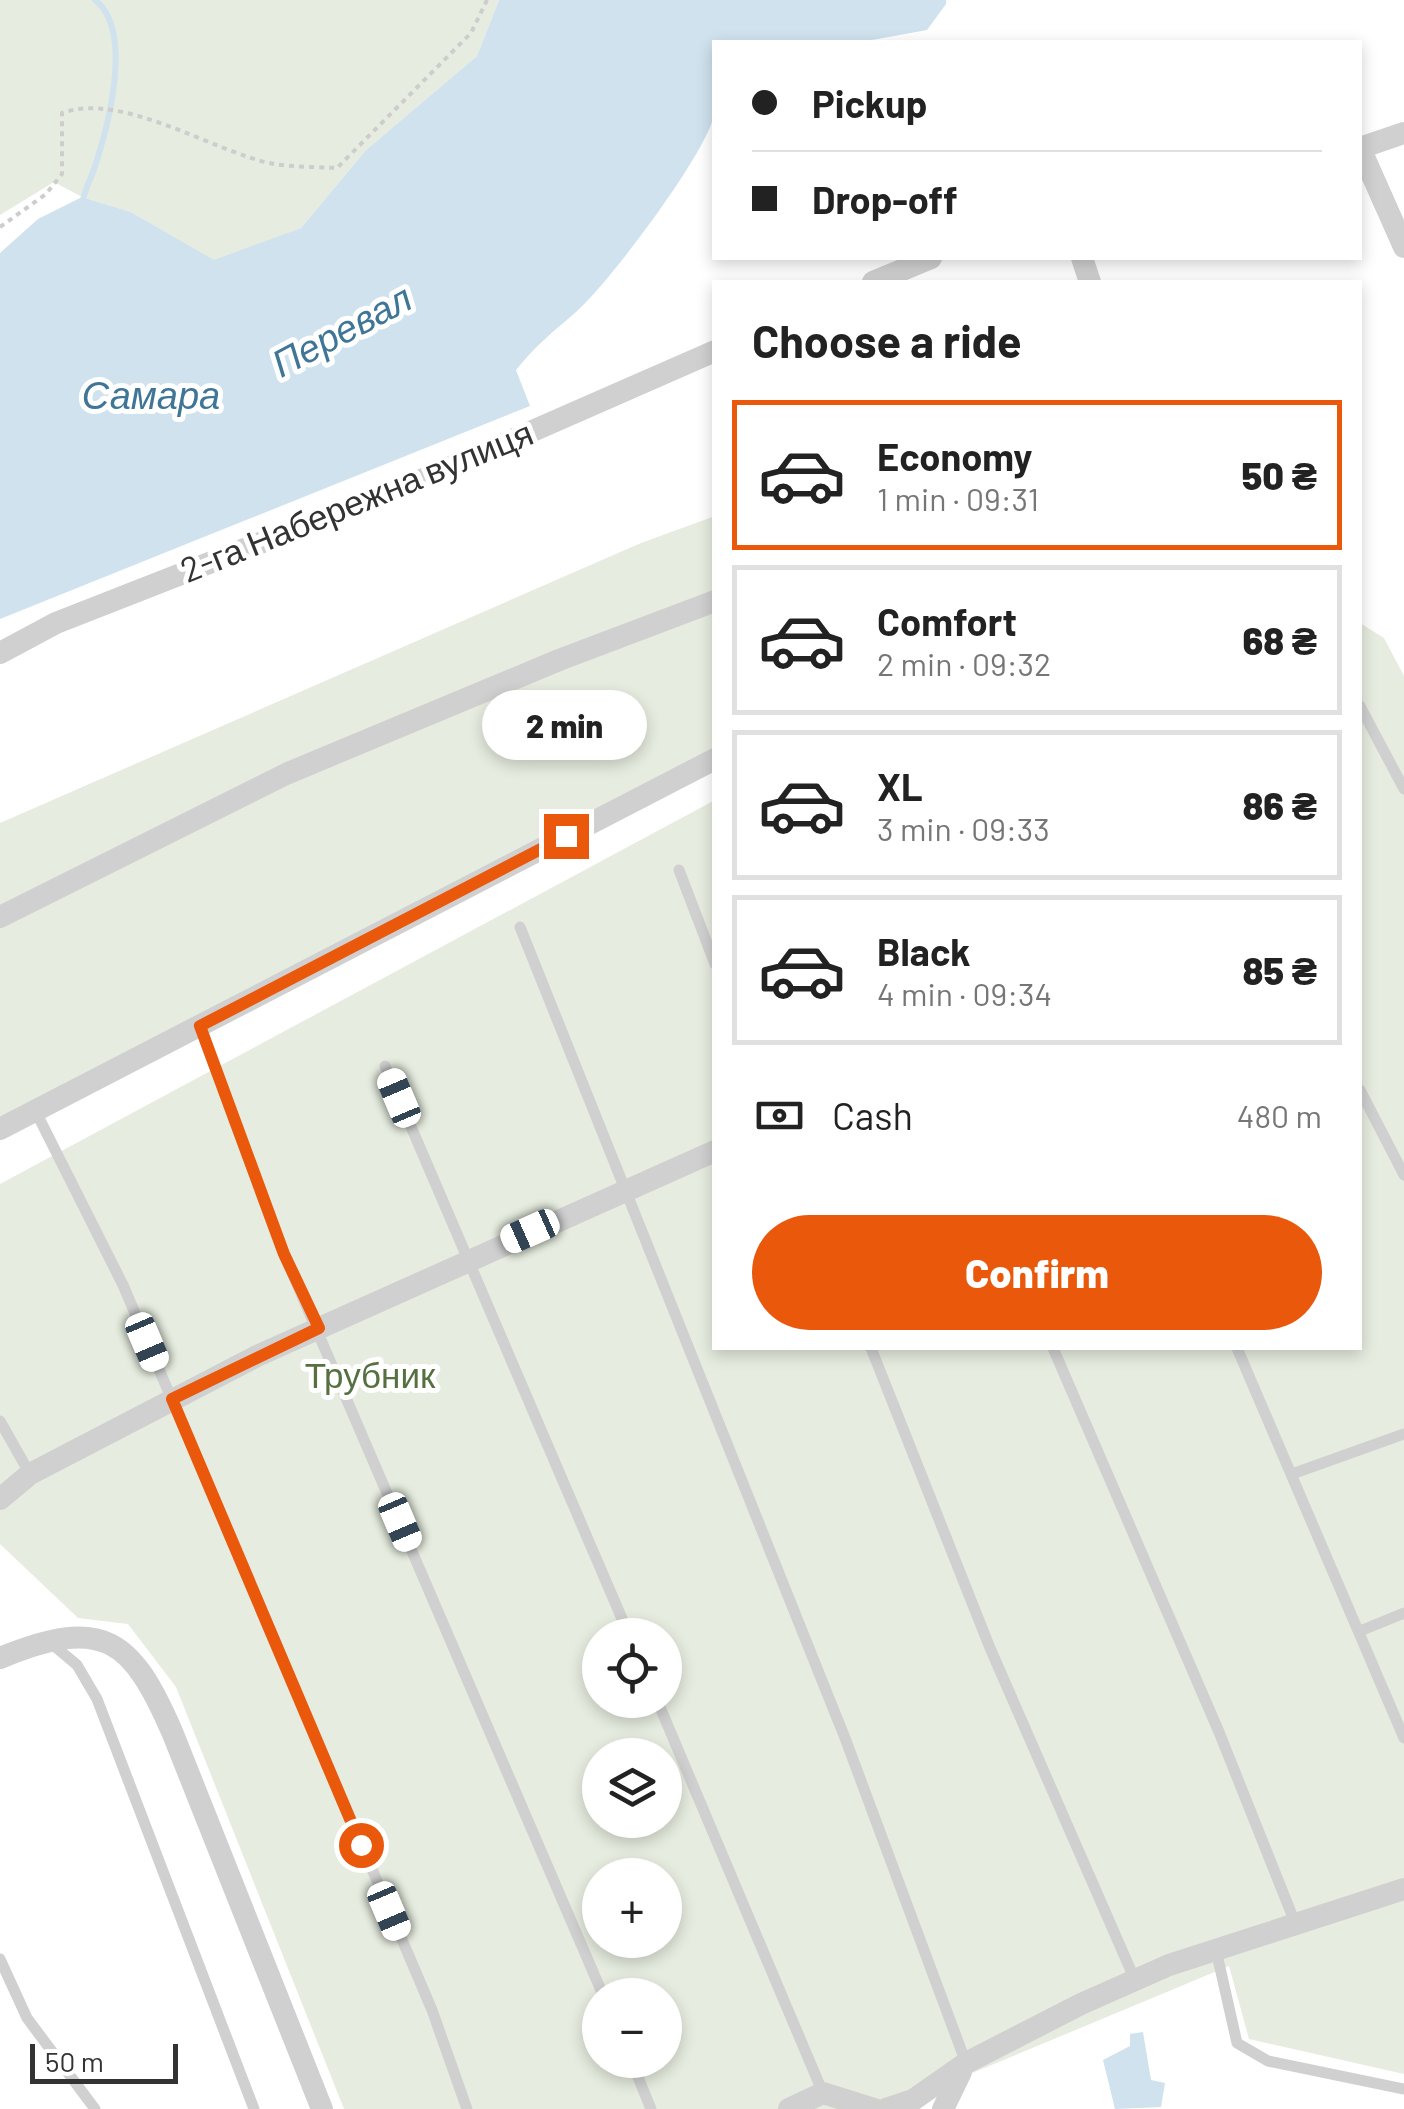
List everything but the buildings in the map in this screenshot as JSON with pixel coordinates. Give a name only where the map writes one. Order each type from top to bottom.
[{"type":"street","points":[[1362,147],[1404,133]]},
{"type":"street","points":[[1362,152],[1404,247]]},
{"type":"street","points":[[877,280],[926,260]]},
{"type":"street","name":"2-га Набережна вулиця","points":[[0,654],[56,622],[420,480],[712,352]]},
{"type":"street","points":[[0,917],[286,774],[559,660],[712,602]]},
{"type":"street","points":[[0,1129],[712,760]]},
{"type":"street","points":[[0,1499],[30,1474],[172,1399],[468,1258],[712,1151]]},
{"type":"street","points":[[0,1658],[84,1638],[108,1642],[133,1657],[151,1684],[322,2109]]},
{"type":"street","points":[[886,2109],[929,2091],[966,2062],[1135,1980],[1404,1889]]},
{"type":"street","points":[[943,2109],[966,2062]]},
{"type":"street","points":[[789,2109],[823,2093],[874,2109]]},
{"type":"lane","points":[[1362,710],[1404,789]]},
{"type":"lane","points":[[679,870],[712,956]]},
{"type":"lane","points":[[520,927],[845,1738],[966,2062]]},
{"type":"lane","points":[[200,1026],[284,1254],[596,1978]]},
{"type":"lane","points":[[385,1066],[622,1618]]},
{"type":"lane","points":[[1362,1094],[1404,1175]]},
{"type":"lane","points":[[36,1112],[123,1285],[432,2010],[468,2109]]},
{"type":"lane","points":[[872,1350],[990,1648],[1135,1980]]},
{"type":"lane","points":[[1054,1350],[1219,1732],[1296,1926]]},
{"type":"lane","points":[[1237,1350],[1404,1738]]},
{"type":"lane","points":[[0,1420],[30,1474]]},
{"type":"lane","points":[[1292,1474],[1404,1434]]},
{"type":"lane","points":[[1360,1630],[1404,1613]]},
{"type":"lane","points":[[52,1644],[77,1666],[97,1699],[254,2109]]},
{"type":"lane","points":[[665,1718],[823,2093]]},
{"type":"lane","points":[[1216,1950],[1237,2043],[1268,2061],[1404,2088]]},
{"type":"lane","points":[[0,1959],[27,2018],[95,2109]]},
{"type":"lane","points":[[638,2078],[651,2109]]},
{"type":"path","points":[[0,227],[46,194],[62,174],[62,113],[76,108],[148,120],[272,164],[337,168],[471,33],[487,0]]},
{"type":"green space","points":[[0,0],[499,0],[477,56],[366,150],[301,228],[215,261],[131,212],[82,197],[54,182],[0,215]]},
{"type":"green space","points":[[712,517],[712,755],[0,1120],[0,823],[641,543]]},
{"type":"green space","name":"Трубник","points":[[1362,624],[1384,638],[1404,676],[1404,2074],[1249,2039],[1229,1966],[886,2109],[344,2109],[176,1687],[128,1624],[78,1618],[0,1544],[0,1184],[712,802],[712,1350],[1362,1350]]},
{"type":"water","name":"Самара","points":[[499,0],[946,0],[927,30],[872,40],[712,40],[709,130],[656,216],[611,274],[516,370],[530,406],[0,619],[0,253],[38,219],[82,197],[131,212],[214,260],[301,228],[366,150],[477,56]]},
{"type":"water","points":[[1143,2032],[1151,2080],[1165,2083],[1161,2107],[1115,2109],[1103,2060],[1130,2046],[1130,2034]]},
{"type":"waterway","points":[[83,202],[105,132],[116,57],[114,34],[107,15],[95,0]]},
{"type":"route","points":[[361,1845],[172,1399],[319,1328],[284,1254],[200,1026],[566,836]]},
{"type":"water label","name":"Перевал","points":[[342,331]]}]
